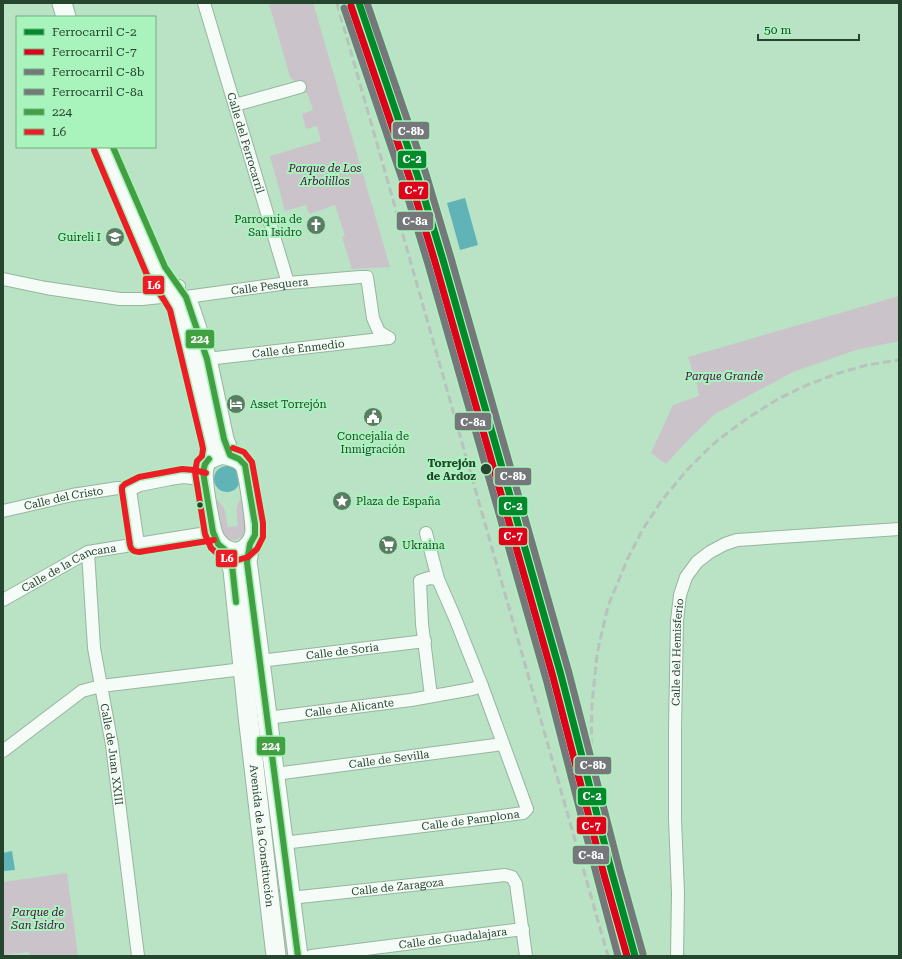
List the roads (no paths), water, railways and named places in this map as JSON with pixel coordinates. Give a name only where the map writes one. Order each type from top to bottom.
[{"type":"main road","points":[[51,3],[55,16]]},
{"type":"main road","points":[[62,3],[66,16]]},
{"type":"main road","points":[[101,148],[154,272],[178,297],[180,318],[190,354],[210,442],[209,459]]},
{"type":"main road","points":[[113,148],[178,297],[207,359],[224,439],[230,456]]},
{"type":"main road","points":[[222,454],[230,456],[239,459],[245,465],[255,524],[255,535],[250,544],[244,550],[238,552],[225,550],[218,544],[212,532],[203,472],[205,464],[209,459],[222,454]]},
{"type":"main road","name":"Avenida de la Constitución","points":[[250,544],[247,562],[298,956]]},
{"type":"main road","name":"Avenida de la Constitución","points":[[225,550],[233,570],[276,956]]},
{"type":"street","name":"Calle del Ferrocarril","points":[[204,3],[288,283]]},
{"type":"street","points":[[235,105],[300,87]]},
{"type":"street","name":"Calle Pesquera","points":[[3,279],[46,288],[120,299],[142,299],[178,297],[288,283],[367,277],[374,318],[379,332],[389,338]]},
{"type":"street","name":"Calle de Enmedio","points":[[207,359],[389,338]]},
{"type":"street","name":"Calle del Cristo","points":[[3,511],[72,495],[118,488],[130,490],[140,484],[183,477],[204,481]]},
{"type":"street","points":[[130,490],[138,544],[212,532]]},
{"type":"street","name":"Calle del Hemisferio","points":[[677,956],[678,893],[675,819],[677,628],[680,595],[686,577],[697,562],[710,552],[725,544],[737,540],[899,529]]},
{"type":"street","name":"Calle de Pamplona","points":[[283,843],[522,814],[527,809],[482,686],[438,579],[426,533]]},
{"type":"street","name":"Calle de la Cancana","points":[[3,600],[88,552],[138,544]]},
{"type":"street","name":"Calle de Juan XXIII","points":[[88,552],[94,648],[112,745],[138,956]]},
{"type":"street","points":[[431,696],[422,624],[420,582],[429,578],[438,579]]},
{"type":"street","name":"Calle de Soria","points":[[260,661],[424,641]]},
{"type":"street","points":[[3,751],[82,690],[101,686],[243,669]]},
{"type":"street","name":"Calle de Alicante","points":[[267,718],[411,700],[482,686]]},
{"type":"street","name":"Calle de Sevilla","points":[[274,774],[503,744]]},
{"type":"street","name":"Calle de Zaragoza","points":[[290,898],[505,875],[512,877],[516,884],[523,929]]},
{"type":"street","points":[[523,929],[526,956]]},
{"type":"street","name":"Calle de Guadalajara","points":[[311,956],[523,929]]},
{"type":"water","points":[[465,198],[478,245],[460,250],[447,203]]},
{"type":"water","points":[[227,466],[236,470],[240,479],[236,488],[227,492],[218,488],[214,479],[218,470]]},
{"type":"water","points":[[12,851],[15,870],[3,871],[3,853]]},
{"type":"railway","points":[[337,3],[608,956]]},
{"type":"railway","points":[[643,956],[606,821],[591,754],[592,704],[597,654],[608,606],[628,558],[643,529],[662,500],[688,469],[712,445],[731,430],[778,399],[807,385],[836,374],[867,365],[899,360]]},
{"type":"rail line","name":"C-2","points":[[359,3],[418,177],[443,260],[561,675],[635,956]]},
{"type":"rail line","name":"C-8b","points":[[367,3],[426,174],[451,258],[569,673],[643,954]]},
{"type":"rail line","name":"C-7","points":[[351,6],[410,179],[435,262],[553,677],[604,875],[627,956]]},
{"type":"rail line","name":"C-8a","points":[[344,8],[403,182],[428,264],[546,679],[618,956]]},
{"type":"place","name":"Parroquia de San Isidro","points":[[316,225]]},
{"type":"place","name":"Guireli I","points":[[115,237]]},
{"type":"place","name":"Asset Torrejón","points":[[236,404]]},
{"type":"place","name":"Concejalía de Inmigración","points":[[373,417]]},
{"type":"place","name":"Torrejón de Ardoz","points":[[486,469]]},
{"type":"place","name":"Plaza de España","points":[[342,501]]},
{"type":"place","name":"Ukraina","points":[[388,545]]},
{"type":"park label","name":"Parque de Los Arbolillos","points":[[325,174]]},
{"type":"park label","name":"Parque Grande","points":[[724,376]]},
{"type":"park label","name":"Parque de San Isidro","points":[[38,918]]}]
